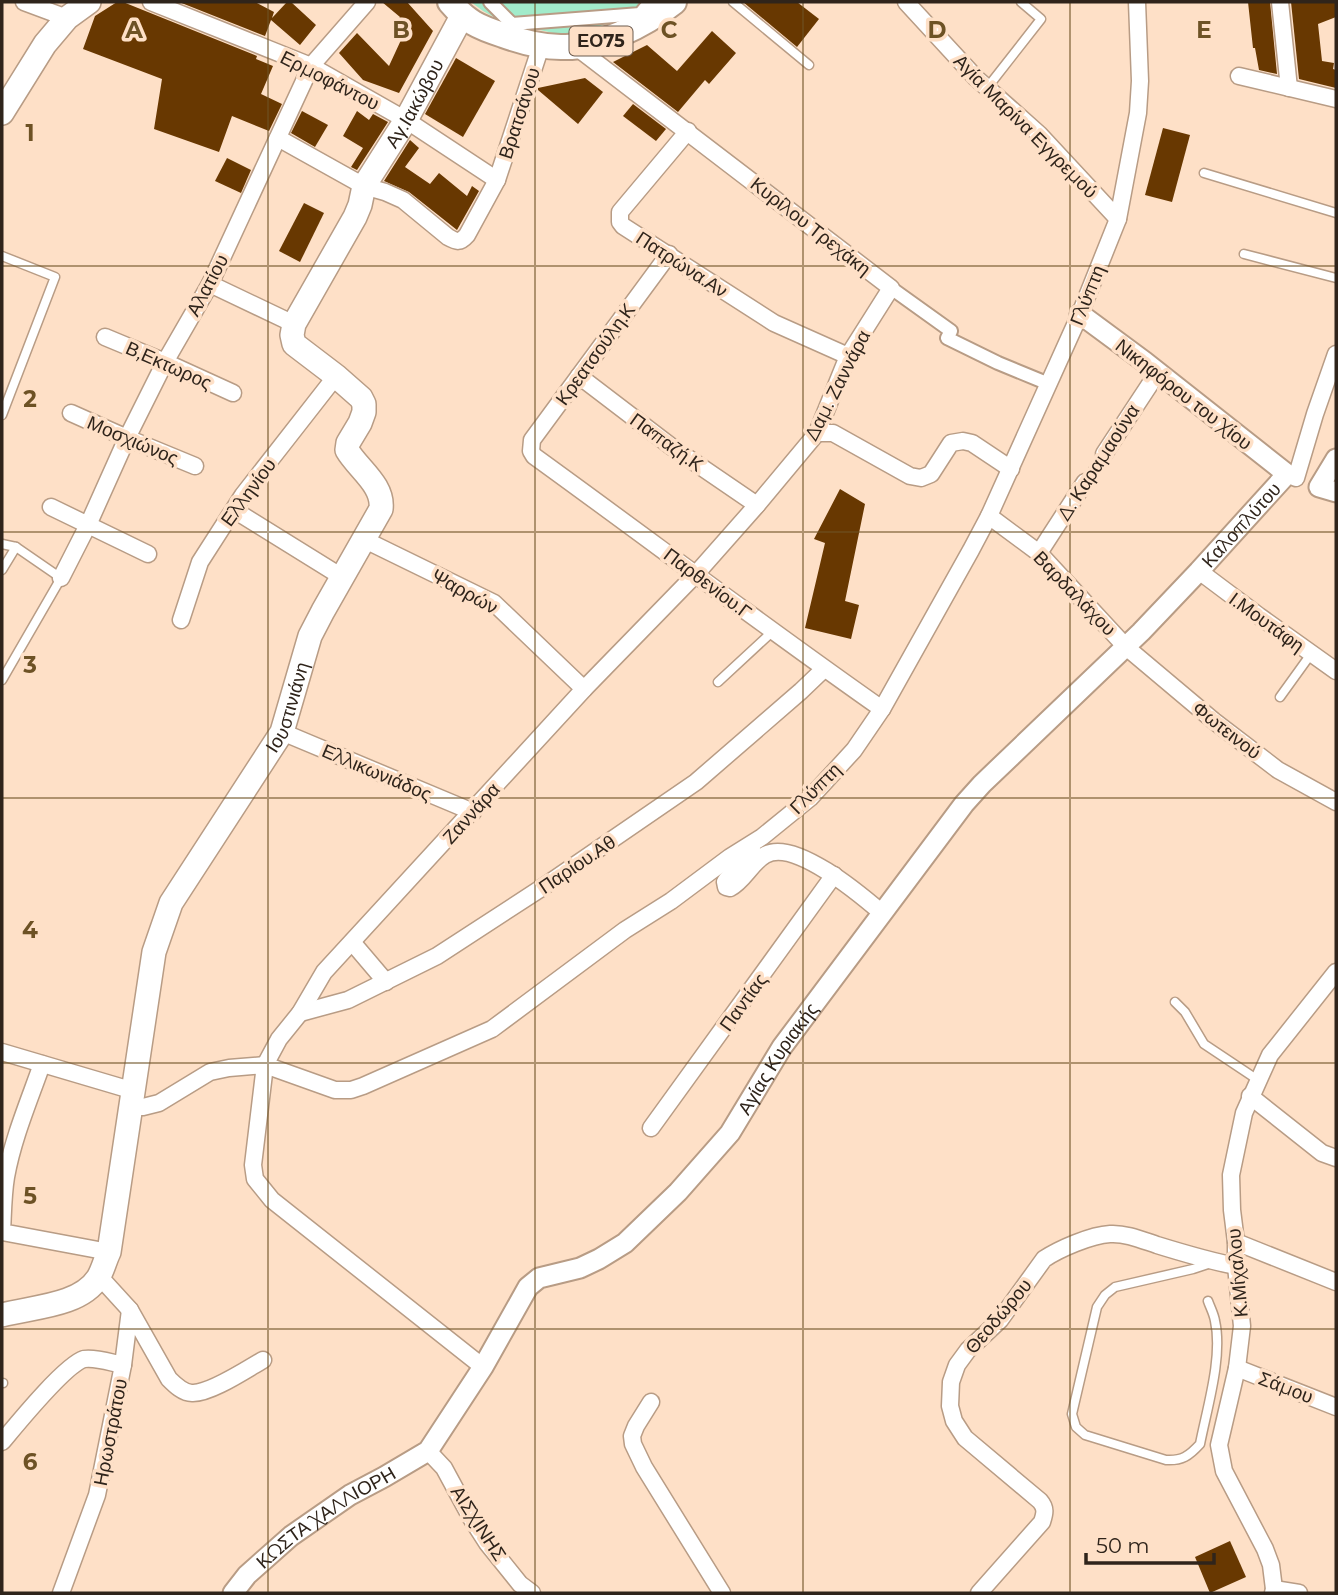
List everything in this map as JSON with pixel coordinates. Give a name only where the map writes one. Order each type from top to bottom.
[{"type":"main road","points":[[2,113],[45,44],[67,18],[89,2]]},
{"type":"main road","name":"ΕΟ75","points":[[456,9],[474,24],[530,43],[562,48],[576,47],[626,31],[674,2]]},
{"type":"main road","name":"Αγ.Ιακώβου","points":[[364,186],[406,120],[456,9]]},
{"type":"main road","points":[[294,324],[355,217],[364,186]]},
{"type":"main road","name":"Ιουστινιάνη","points":[[99,1276],[109,1252],[154,952],[171,903],[282,732],[310,636],[381,509],[379,492],[348,450],[348,443],[364,412],[364,404],[336,376],[294,344],[294,324]]},
{"type":"main road","points":[[2,1315],[65,1301],[91,1286],[99,1276]]},
{"type":"street","points":[[24,2],[67,18]]},
{"type":"street","name":"Ερμοφάντου","points":[[151,2],[311,66],[406,120],[497,180]]},
{"type":"street","name":"Αλατίου","points":[[61,578],[165,362],[209,284],[311,66],[367,2]]},
{"type":"street","points":[[490,2],[512,24],[640,14],[650,2]]},
{"type":"street","name":"Αγία Μαρίνα Εγγρεμού","points":[[906,2],[987,88],[1039,134],[1118,219]]},
{"type":"street","name":"Γλύπτη","points":[[265,1065],[331,1089],[351,1090],[492,1029],[625,930],[671,901],[762,836],[810,798],[853,750],[882,709],[989,516],[1080,314],[1118,219],[1138,113],[1140,81],[1137,2]]},
{"type":"street","points":[[1280,2],[1289,88]]},
{"type":"street","name":"Βρατσάνου","points":[[364,186],[403,200],[457,242],[461,241],[467,235],[497,180],[530,43]]},
{"type":"street","name":"Κυρίλου Τρεχάκη","points":[[576,47],[951,331],[947,338],[1049,384]]},
{"type":"street","points":[[1238,76],[1336,99]]},
{"type":"street","name":"Πατρώνα.Αν","points":[[688,131],[620,212],[620,222],[774,323],[848,356]]},
{"type":"street","points":[[278,138],[364,186]]},
{"type":"street","name":"Κρεατσούλη.Κ","points":[[534,456],[531,451],[532,440],[669,254]]},
{"type":"street","points":[[209,284],[294,324]]},
{"type":"street","name":"Δαμ. Ζαννάρα","points":[[696,574],[817,432],[848,356],[891,288]]},
{"type":"street","name":"Νικηφόρου του Χίου","points":[[1080,314],[1292,476]]},
{"type":"street","name":"Β,Εκτωρος","points":[[105,337],[233,393]]},
{"type":"street","name":"Καλοπλύτου","points":[[1126,647],[1292,476],[1336,354]]},
{"type":"street","name":"Δ. Καραμαούνα","points":[[1104,454],[1158,372]]},
{"type":"street","name":"Ελληνίου","points":[[181,620],[200,562],[233,509],[336,376]]},
{"type":"street","name":"Παπαζή.Κ","points":[[579,376],[673,447],[757,505]]},
{"type":"street","name":"Μοσχιώνος","points":[[71,413],[195,466]]},
{"type":"street","points":[[817,432],[833,433],[910,476],[921,478],[931,474],[951,443],[962,441],[972,443],[1011,470]]},
{"type":"street","name":"Παρθενίου.Γ","points":[[534,456],[772,632],[882,709]]},
{"type":"street","points":[[1292,476],[1328,490],[1336,459]]},
{"type":"street","name":"Δ. Καραμαούνα","points":[[1039,553],[1085,482]]},
{"type":"street","points":[[51,507],[148,554]]},
{"type":"street","points":[[233,509],[342,577]]},
{"type":"street","name":"Βαρδαλάχου","points":[[989,516],[1039,553],[1126,647]]},
{"type":"street","name":"Ψαρρών","points":[[365,540],[494,603],[584,689]]},
{"type":"street","name":"Ι.Μουτάφη","points":[[1199,571],[1336,671]]},
{"type":"street","name":"Ζαννάρα","points":[[265,1065],[279,1039],[300,1013],[324,972],[584,689],[696,574]]},
{"type":"street","name":"Φωτεινού","points":[[1126,647],[1214,721],[1278,770],[1336,802]]},
{"type":"street","name":"Αγίας Κυριακής","points":[[428,1451],[483,1367],[528,1287],[539,1278],[580,1268],[600,1259],[625,1243],[678,1192],[730,1133],[782,1047],[964,804],[1126,647]]},
{"type":"street","name":"Παρίου.Αθ","points":[[300,1013],[348,1000],[386,982],[437,956],[522,901],[696,782],[802,691],[824,668]]},
{"type":"street","name":"Ελλικωνιάδος","points":[[282,732],[472,812]]},
{"type":"street","points":[[762,836],[727,879],[726,887],[730,888],[739,882],[764,855],[778,852],[803,858],[834,875],[882,913]]},
{"type":"street","name":"Παντίας","points":[[651,1128],[834,875]]},
{"type":"street","points":[[352,942],[386,982]]},
{"type":"street","name":"Κ.Μίχαλου","points":[[1274,1591],[1265,1549],[1224,1472],[1220,1458],[1219,1446],[1237,1368],[1242,1326],[1231,1175],[1240,1129],[1258,1080],[1278,1044],[1336,972]]},
{"type":"street","points":[[2,1052],[42,1064],[132,1099],[143,1107],[159,1102],[210,1072],[265,1065],[253,1165],[255,1178],[272,1200],[483,1367]]},
{"type":"street","points":[[42,1064],[11,1153],[2,1231],[109,1252]]},
{"type":"street","points":[[1250,1096],[1322,1153],[1336,1158]]},
{"type":"street","name":"Θεοδώρου","points":[[979,1593],[1042,1522],[1045,1507],[965,1438],[954,1421],[950,1406],[951,1382],[957,1365],[968,1350],[1000,1320],[1044,1259],[1070,1245],[1108,1234],[1130,1236],[1213,1262],[1236,1266]]},
{"type":"street","points":[[1236,1242],[1336,1282]]},
{"type":"street","points":[[99,1276],[130,1310],[175,1386],[191,1393],[214,1388],[263,1360]]},
{"type":"street","name":"Ηρωστράτου","points":[[61,1593],[97,1495],[123,1365],[130,1310]]},
{"type":"street","points":[[2,1441],[74,1364],[88,1358],[123,1365]]},
{"type":"street","name":"Σάμου","points":[[1237,1368],[1336,1407]]},
{"type":"street","points":[[650,1402],[636,1426],[632,1444],[722,1593]]},
{"type":"street","name":"ΚΩΣΤΑ ΧΑΛΛΙΟΡΗ","points":[[233,1593],[247,1575],[291,1536],[350,1495],[428,1451]]},
{"type":"street","name":"ΑΙΣΧΙΝΗΣ","points":[[428,1451],[444,1468],[487,1543],[520,1584],[532,1593]]},
{"type":"street","points":[[1274,1591],[1297,1593]]},
{"type":"lane","points":[[733,2],[809,65]]},
{"type":"lane","points":[[987,88],[1041,19],[1021,2]]},
{"type":"lane","points":[[1204,173],[1336,213]]},
{"type":"lane","points":[[1244,254],[1336,278]]},
{"type":"lane","points":[[2,256],[55,277],[2,415]]},
{"type":"lane","name":"Δ. Καραμαούνα","points":[[1085,482],[1104,454]]},
{"type":"lane","points":[[2,544],[16,547],[61,578],[2,680]]},
{"type":"lane","points":[[2,570],[16,547]]},
{"type":"lane","points":[[718,682],[772,632]]},
{"type":"lane","points":[[1280,697],[1311,654]]},
{"type":"lane","points":[[1175,1002],[1185,1012],[1204,1044],[1258,1080]]},
{"type":"lane","points":[[1208,1301],[1215,1319],[1218,1339],[1215,1367],[1200,1444],[1191,1453],[1178,1460],[1166,1460],[1085,1435],[1076,1427],[1072,1413],[1076,1394],[1097,1307],[1105,1295],[1115,1287],[1213,1262]]},
{"type":"green space","points":[[471,2],[658,2],[640,14],[567,36],[503,22]]},
{"type":"building","points":[[117,2],[123,2],[257,56],[256,59],[273,66],[261,94],[282,104],[269,131],[232,116],[219,152],[154,129],[162,79],[83,49],[95,16]]},
{"type":"building","points":[[179,2],[255,2],[274,12],[272,18],[287,2],[291,2],[316,25],[300,45],[271,20],[265,36]]},
{"type":"building","points":[[382,2],[407,2],[433,31],[399,93],[363,80],[339,53],[357,33],[389,66],[401,40],[392,27],[400,17]]},
{"type":"building","points":[[743,2],[797,2],[819,19],[797,47]]},
{"type":"building","points":[[1248,2],[1270,2],[1277,74],[1259,70],[1253,48]]},
{"type":"building","points":[[1291,2],[1336,2],[1336,17],[1318,24],[1322,61],[1334,63],[1336,88],[1299,79]]},
{"type":"building","points":[[712,31],[736,53],[709,84],[705,80],[678,112],[613,62],[647,45],[677,71]]},
{"type":"building","points":[[456,58],[495,81],[463,137],[425,114]]},
{"type":"building","points":[[585,78],[603,92],[578,124],[538,90],[538,88]]},
{"type":"building","points":[[633,104],[666,129],[656,141],[623,116]]},
{"type":"building","points":[[302,111],[328,125],[315,147],[291,133]]},
{"type":"building","points":[[357,111],[369,120],[373,114],[388,122],[357,170],[351,167],[363,148],[343,136]]},
{"type":"building","points":[[1163,128],[1190,135],[1172,202],[1145,195]]},
{"type":"building","points":[[410,140],[419,148],[405,167],[430,184],[439,173],[467,196],[472,186],[479,191],[457,230],[409,192],[384,181]]},
{"type":"building","points":[[227,158],[251,170],[241,193],[215,181]]},
{"type":"building","points":[[304,203],[324,213],[300,262],[279,251]]},
{"type":"building","points":[[840,489],[865,504],[845,601],[859,605],[851,639],[805,628],[825,543],[814,539]]},
{"type":"building","points":[[1230,1541],[1246,1577],[1210,1593],[1195,1557]]}]
